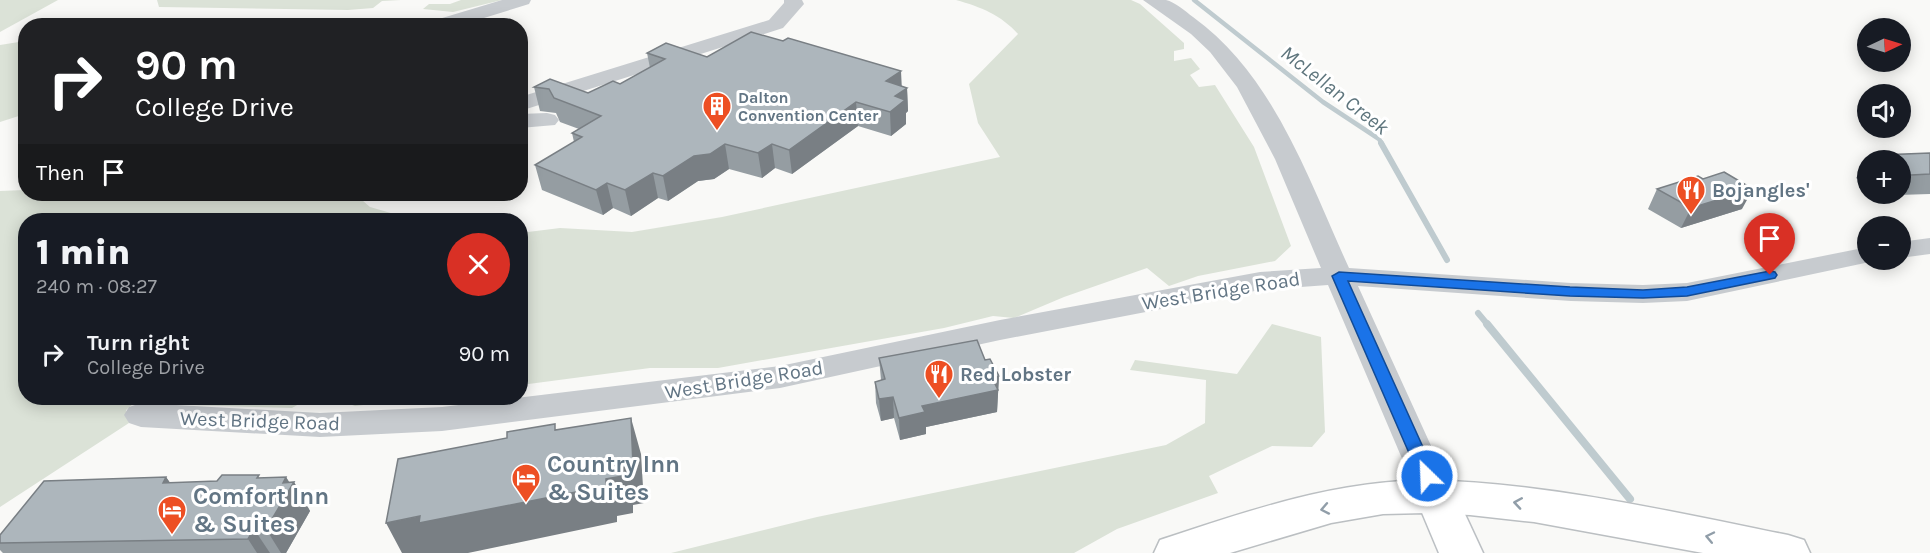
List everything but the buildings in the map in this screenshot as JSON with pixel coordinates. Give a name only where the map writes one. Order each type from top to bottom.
[{"type":"main road","points":[[1436,496],[1461,553]]},
{"type":"main road","points":[[1176,553],[1315,511],[1381,498],[1436,496],[1487,499],[1620,519],[1788,553]]},
{"type":"street","points":[[462,18],[522,0]]},
{"type":"street","points":[[528,103],[571,98],[777,24],[794,4],[793,0]]},
{"type":"street","points":[[1152,0],[1178,15],[1209,38],[1246,82],[1287,159],[1436,496]]},
{"type":"street","points":[[528,121],[547,120]]},
{"type":"street","points":[[1911,249],[1930,246]]},
{"type":"street","name":"West Bridge Road","points":[[141,416],[320,425],[442,418],[603,400],[799,373],[1000,330],[1260,281],[1339,276],[1570,292],[1643,294],[1687,292],[1857,257]]},
{"type":"shaded area","points":[[0,0],[58,0],[25,18],[18,18],[18,22],[0,32]]},
{"type":"shaded area","points":[[157,0],[401,0],[382,1],[373,8],[348,10],[159,7]]},
{"type":"shaded area","points":[[461,0],[502,0],[453,12],[423,9],[429,4],[450,4]]},
{"type":"shaded area","points":[[956,0],[1131,0],[1140,4],[1184,43],[1184,49],[1174,51],[1174,61],[1191,58],[1200,69],[1190,75],[1199,87],[1215,85],[1254,147],[1291,246],[1275,261],[1198,276],[1169,286],[1147,268],[1064,297],[1014,318],[993,316],[944,328],[718,368],[650,368],[528,384],[528,232],[560,228],[632,232],[722,217],[1000,157],[978,123],[969,84],[1018,34],[990,12]]},
{"type":"shaded area","points":[[18,42],[18,116],[0,122],[0,45]]},
{"type":"shaded area","points":[[18,190],[18,201],[363,201],[370,207],[391,213],[18,213],[18,405],[132,405],[126,410],[129,423],[0,507],[0,191]]},
{"type":"shaded area","points":[[1272,324],[1321,337],[1325,432],[1312,447],[1272,446],[1209,476],[1218,493],[1117,529],[1074,553],[671,553],[817,517],[1166,445],[1205,423],[1206,380],[1130,370],[1135,360],[1237,374]]},
{"type":"shaded area","points":[[190,405],[297,405],[292,408]]},
{"type":"waterway","name":"McLellan Creek","points":[[1194,0],[1323,102],[1379,139],[1382,144]]},
{"type":"waterway","name":"McLellan Creek","points":[[1381,143],[1447,260]]},
{"type":"waterway","name":"McLellan Creek","points":[[1478,313],[1488,325]]},
{"type":"waterway","name":"McLellan Creek","points":[[1487,324],[1630,499]]},
{"type":"place","name":"Dalton Convention Center","points":[[717,132]]},
{"type":"place","name":"Bojangles'","points":[[1691,216]]},
{"type":"place","name":"Red Lobster","points":[[939,400]]},
{"type":"place","name":"Country Inn & Suites","points":[[526,504]]},
{"type":"place","name":"Comfort Inn & Suites","points":[[172,536]]},
{"type":"route","points":[[1427,476],[1339,276],[1570,292],[1643,294],[1687,292],[1770,275]]}]
